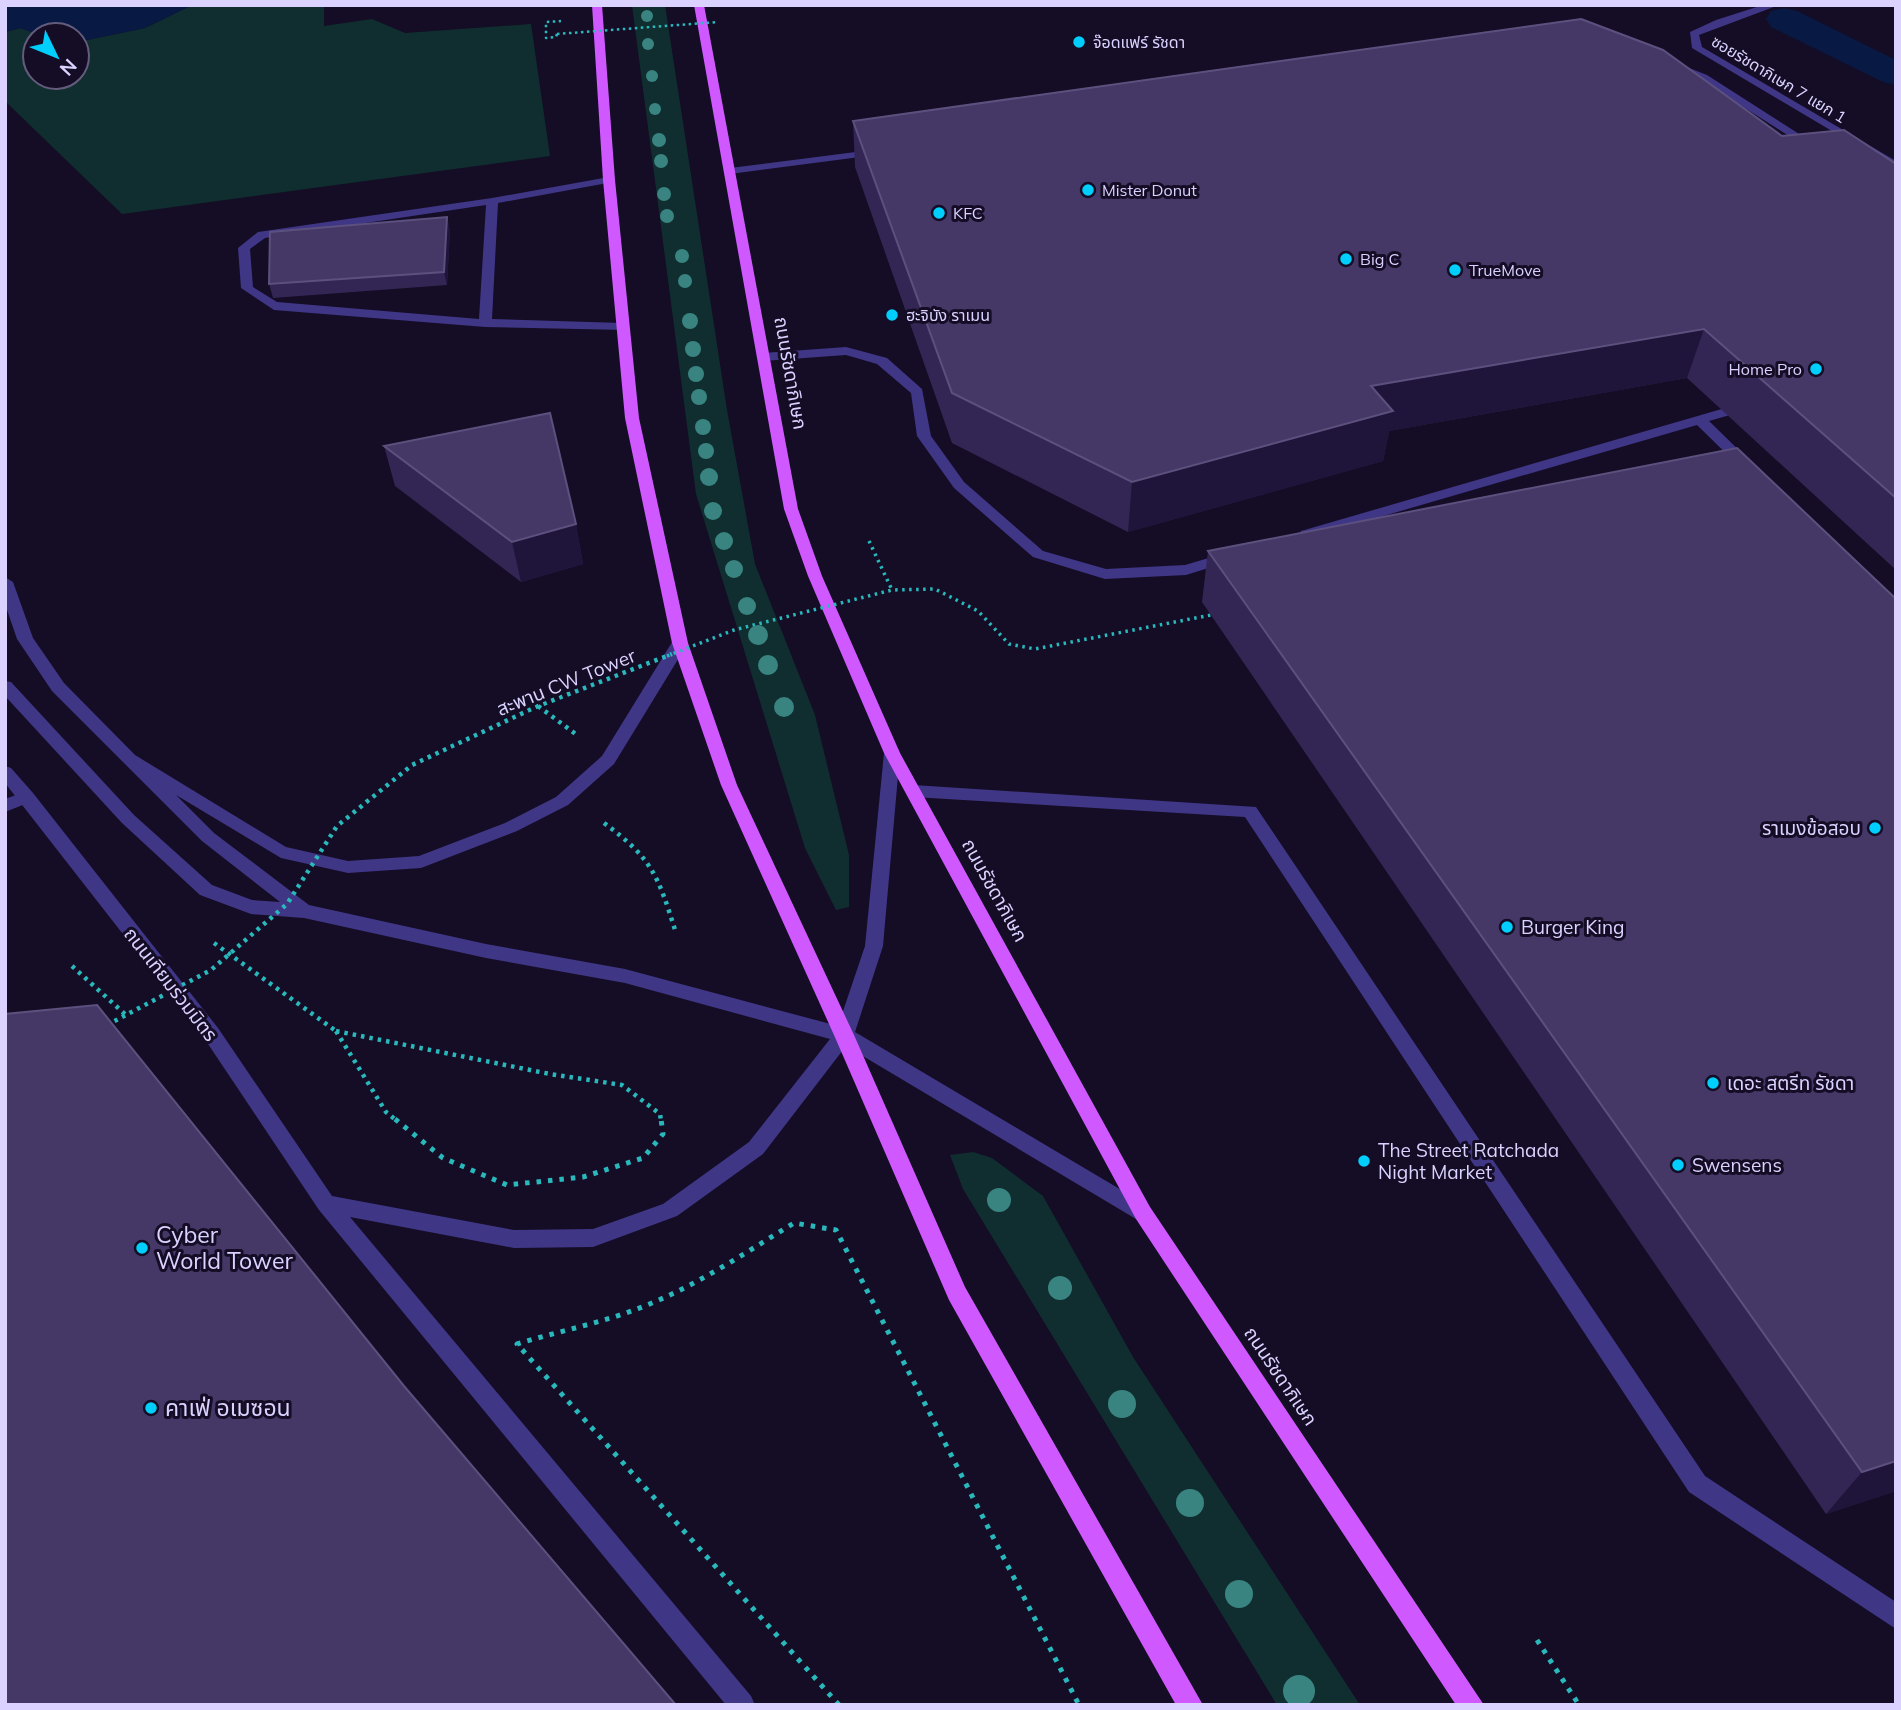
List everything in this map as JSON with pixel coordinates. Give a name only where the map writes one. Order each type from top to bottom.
[{"type":"main road","points":[[597,5],[609,180],[632,418],[680,643],[729,785],[844,1035],[957,1293],[1190,1705]]},
{"type":"main road","name":"ถนนรัชดาภิเษก","points":[[699,5],[791,509],[815,576],[892,753],[1143,1213],[1471,1705]]},
{"type":"street","name":"ซอยรัชดาภิเษก 7 แยก 1","points":[[1774,5],[1720,22],[1694,34],[1697,48],[1896,166]]},
{"type":"street","points":[[1665,63],[1703,77],[1828,156]]},
{"type":"street","points":[[730,171],[888,150]]},
{"type":"street","points":[[609,180],[492,201],[262,235],[244,248],[247,288],[274,306],[485,323],[622,327]]},
{"type":"street","points":[[485,323],[492,201]]},
{"type":"street","points":[[764,357],[846,351],[882,361],[917,392],[924,436],[959,485],[1038,554],[1105,574],[1186,570],[1238,555]]},
{"type":"street","points":[[1290,539],[1698,418],[1764,402]]},
{"type":"street","points":[[1698,418],[1757,475]]},
{"type":"street","points":[[6,585],[25,639],[58,687],[208,837],[304,911]]},
{"type":"street","points":[[131,759],[281,852],[348,867],[421,862],[511,827],[562,801],[608,760],[680,643]]},
{"type":"street","points":[[5,686],[128,819],[206,890],[251,907],[304,911],[486,951],[625,976],[844,1035],[1143,1213]]},
{"type":"street","points":[[326,1204],[514,1239],[593,1238],[670,1210],[756,1148],[844,1035],[874,946],[892,753]]},
{"type":"street","name":"ถนนเทียมร่วมมิตร","points":[[5,772],[211,1033],[326,1204],[742,1705]]},
{"type":"street","points":[[913,791],[1250,811],[1696,1484],[1896,1617]]},
{"type":"street","points":[[5,806],[27,797]]},
{"type":"path","points":[[561,21],[546,22],[547,38],[556,37],[557,34],[718,22]]},
{"type":"path","points":[[869,541],[892,590]]},
{"type":"path","name":"สะพาน CW Tower","points":[[103,1027],[211,970],[287,904],[337,826],[412,765],[538,706],[734,630],[892,590],[934,589],[978,611],[1009,644],[1035,649],[1211,615]]},
{"type":"path","points":[[538,706],[578,735]]},
{"type":"path","points":[[604,823],[638,851],[649,864],[660,886],[676,933]]},
{"type":"path","points":[[214,943],[336,1031],[386,1112],[443,1158],[507,1185],[583,1177],[643,1158],[663,1134],[660,1114],[622,1085],[550,1074],[336,1031]]},
{"type":"path","points":[[72,966],[127,1016]]},
{"type":"path","points":[[839,1705],[517,1344],[574,1330],[643,1306],[713,1271],[794,1223],[836,1230],[1079,1705]]},
{"type":"path","points":[[1537,1640],[1580,1705]]},
{"type":"green space","points":[[192,5],[324,5],[324,26],[372,19],[405,33],[531,24],[550,156],[122,214],[5,101],[5,32],[21,28],[21,91],[91,91],[91,39],[145,28]]},
{"type":"green space","points":[[632,5],[665,5],[727,410],[755,564],[815,715],[849,855],[849,907],[836,910],[805,848],[696,494]]},
{"type":"green space","points":[[973,1152],[992,1158],[1043,1196],[1133,1357],[1360,1705],[1277,1705],[963,1189],[950,1155]]},
{"type":"water","points":[[5,5],[192,5],[145,28],[91,39],[91,21],[21,21],[21,28],[5,32]]},
{"type":"building","name":"Big C","points":[[1581,19],[1663,50],[1782,136],[1844,130],[1896,164],[1896,498],[1704,329],[1371,386],[1393,411],[1132,482],[952,393],[853,121]]},
{"type":"building","points":[[447,217],[444,272],[269,284],[270,232]]},
{"type":"building","points":[[550,413],[576,524],[512,542],[384,446]]},
{"type":"building","name":"เดอะ สตรีท รัชดา","points":[[1737,448],[1896,599],[1896,1461],[1862,1472],[1208,551]]},
{"type":"building","name":"Cyber World Tower","points":[[97,1005],[404,1386],[676,1705],[5,1705],[5,1014]]},
{"type":"waterway","points":[[1784,19],[1896,74]]},
{"type":"place","name":"จ๊อดแฟร์ รัชดา","points":[[1079,42]]},
{"type":"place","name":"Mister Donut","points":[[1088,190]]},
{"type":"place","name":"KFC","points":[[939,213]]},
{"type":"place","name":"Big C","points":[[1346,259]]},
{"type":"place","name":"TrueMove","points":[[1455,270]]},
{"type":"place","name":"ฮะจิบัง ราเมน","points":[[892,315]]},
{"type":"place","name":"Home Pro","points":[[1816,369]]},
{"type":"place","name":"ราเมงข้อสอบ","points":[[1875,828]]},
{"type":"place","name":"Burger King","points":[[1507,927]]},
{"type":"place","name":"เดอะ สตรีท รัชดา","points":[[1713,1083]]},
{"type":"place","name":"The Street Ratchada Night Market","points":[[1364,1161]]},
{"type":"place","name":"Swensens","points":[[1678,1165]]},
{"type":"place","name":"Cyber World Tower","points":[[142,1248]]},
{"type":"place","name":"คาเฟ่ อเมซอน","points":[[151,1408]]}]
